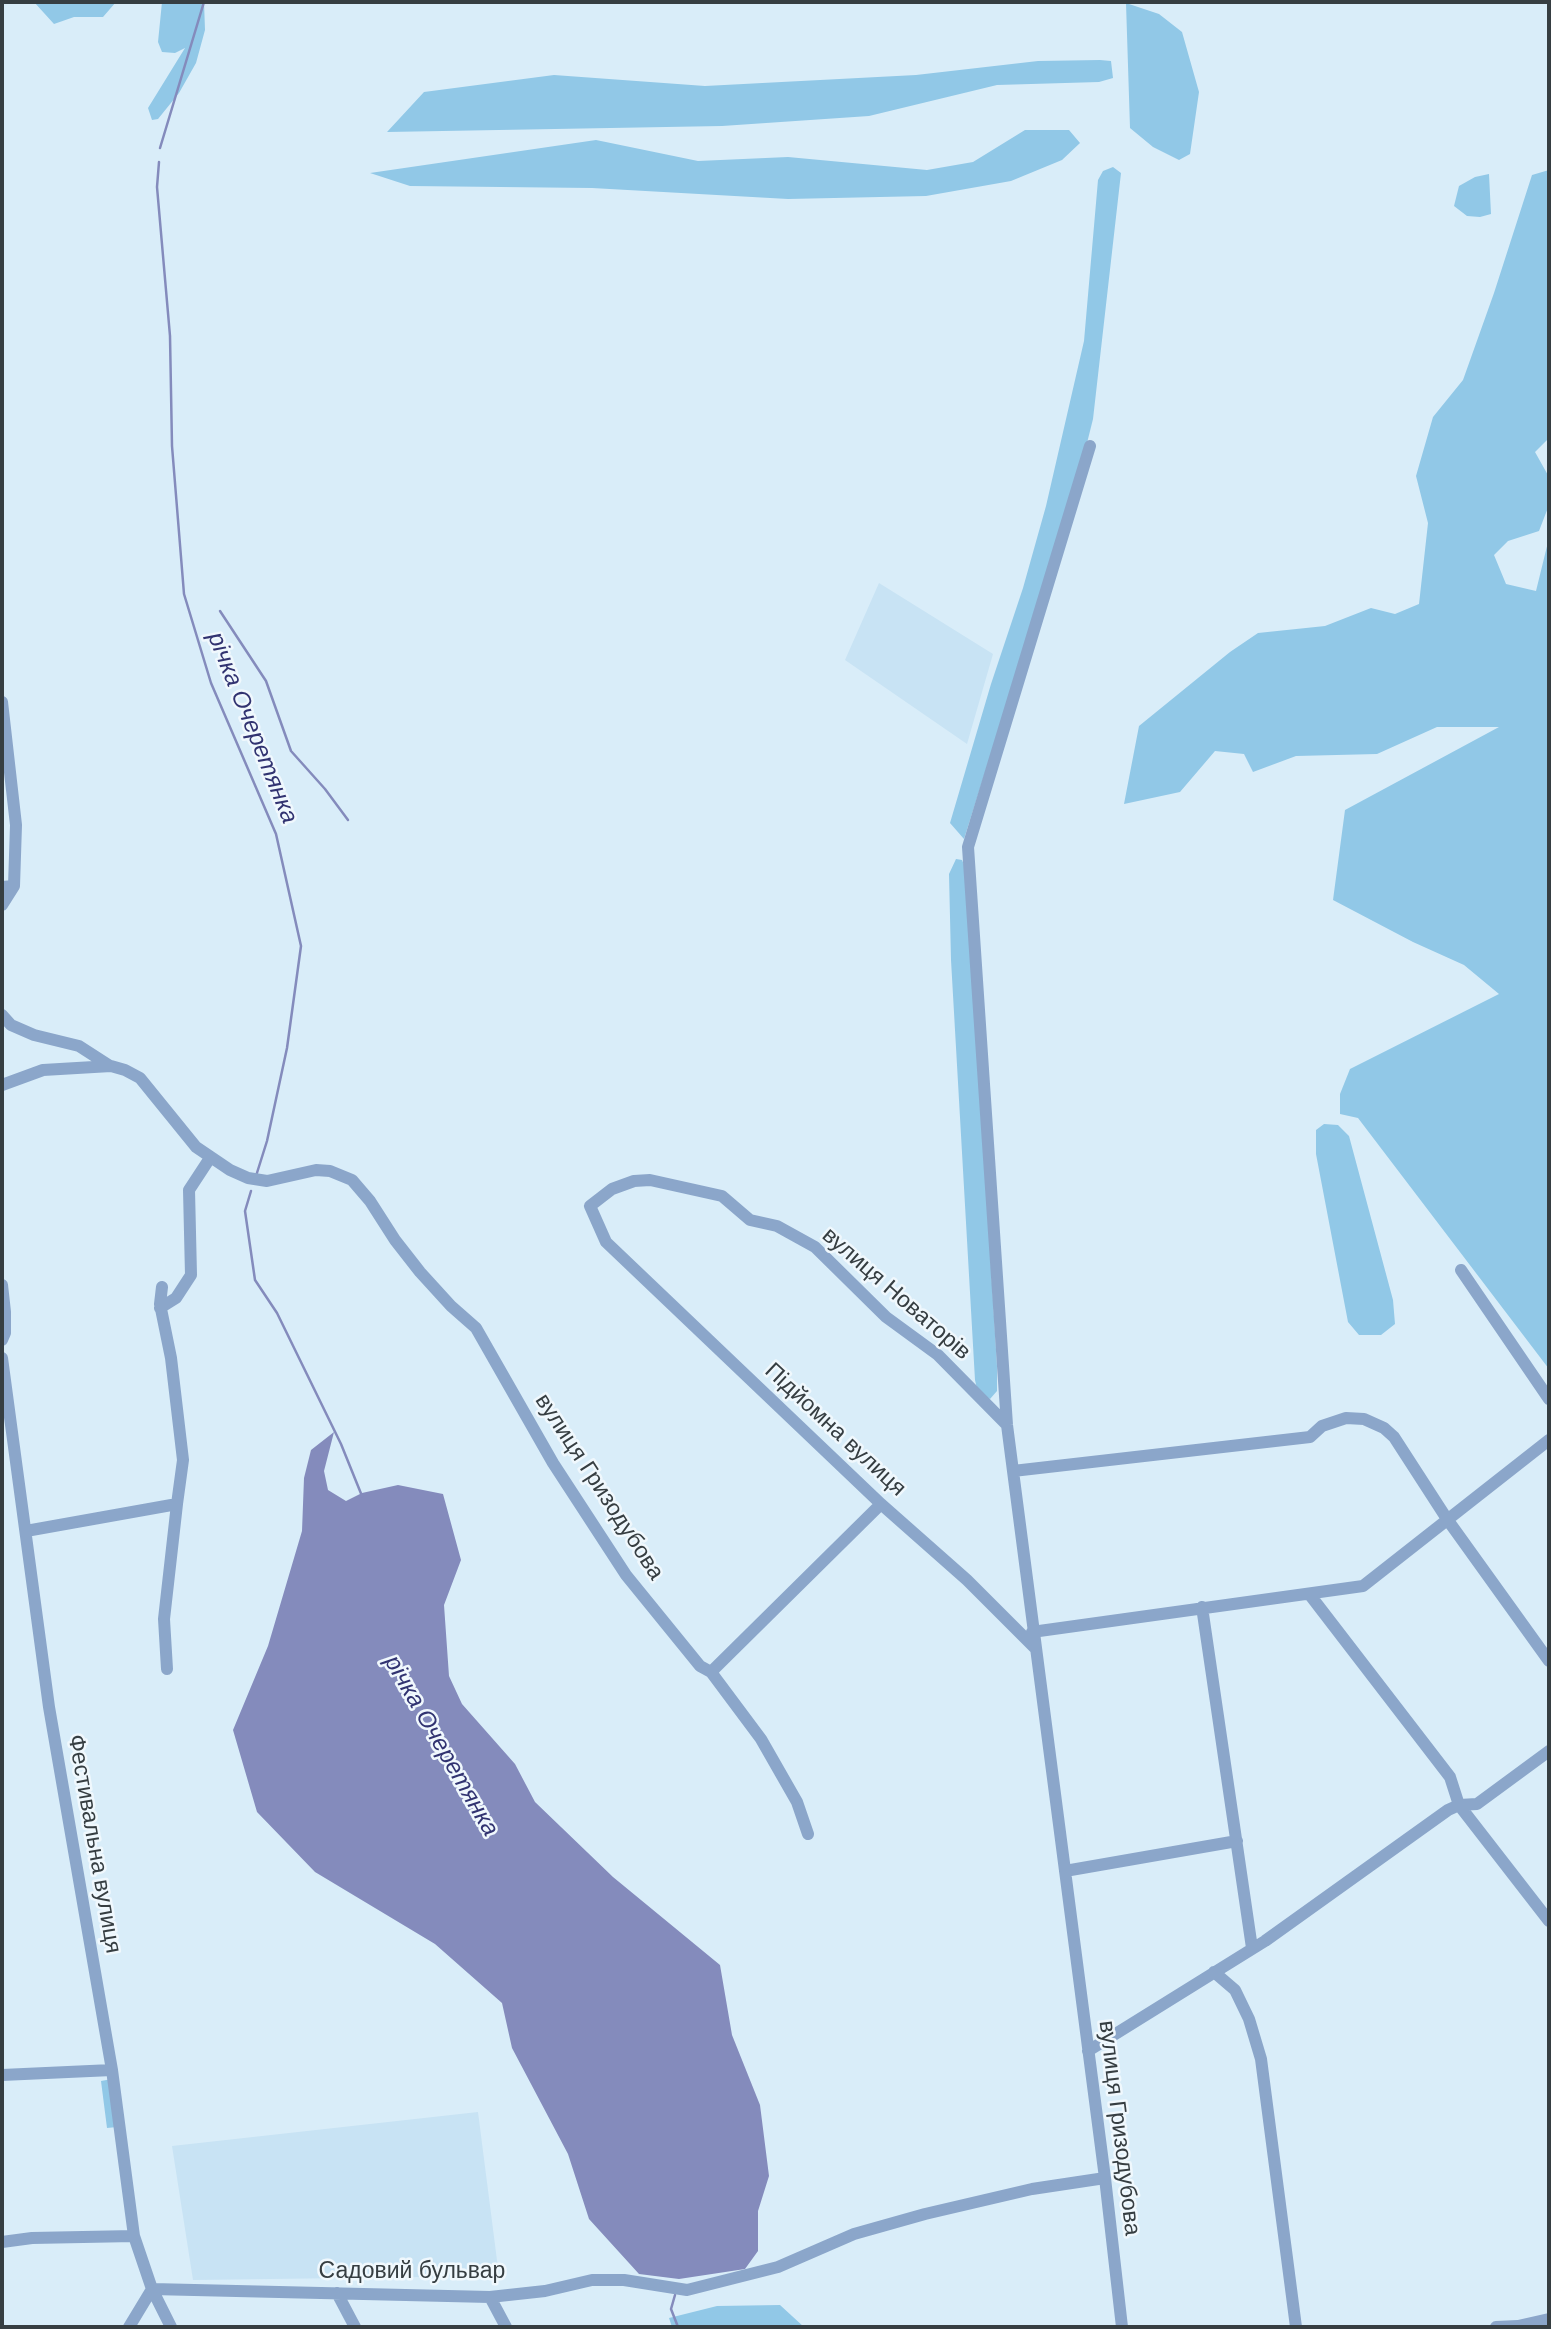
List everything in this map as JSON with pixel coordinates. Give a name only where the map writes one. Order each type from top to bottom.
[{"type":"street","name":"вулиця Гризодубова","points":[[1090,446],[968,847],[1007,1425],[1032,1632],[1066,1871],[1122,2327]]},
{"type":"street","points":[[2,702],[16,825],[8,886],[2,905]]},
{"type":"street","name":"вулиця Гризодубова","points":[[2,1015],[11,1025],[34,1035],[79,1046],[111,1066],[140,1079],[196,1147],[210,1158],[248,1178],[267,1181],[316,1170],[330,1171],[352,1180],[420,1272],[440,1295],[476,1328],[553,1463],[626,1575],[700,1666],[711,1672],[761,1739],[797,1802],[808,1834]]},
{"type":"street","points":[[2,1085],[43,1070],[111,1066]]},
{"type":"street","points":[[160,1308],[176,1298],[191,1275],[189,1191],[210,1158]]},
{"type":"street","name":"вулиця Новаторів","points":[[606,1242],[590,1206],[612,1189],[634,1181],[650,1180],[722,1196],[750,1220],[777,1226],[815,1247],[886,1317],[938,1355],[1007,1425]]},
{"type":"street","name":"Підйомна вулиця","points":[[606,1242],[881,1504],[967,1580],[1035,1648]]},
{"type":"street","points":[[1461,1270],[1549,1399]]},
{"type":"street","points":[[2,1285],[5,1334],[2,1340]]},
{"type":"street","points":[[162,1287],[160,1308],[171,1358],[183,1460],[164,1619],[167,1669]]},
{"type":"street","name":"Фестивальна вулиця","points":[[2,1358],[48,1707],[112,2070],[134,2235],[152,2289],[171,2327]]},
{"type":"street","points":[[1013,1471],[1310,1437],[1322,1426],[1346,1418],[1364,1419],[1384,1428],[1394,1437],[1447,1519],[1549,1661]]},
{"type":"street","points":[[1032,1632],[1363,1586],[1549,1440]]},
{"type":"street","points":[[26,1531],[177,1504]]},
{"type":"street","points":[[711,1672],[881,1504]]},
{"type":"street","points":[[1310,1595],[1450,1777],[1459,1805],[1549,1921]]},
{"type":"street","points":[[1202,1607],[1252,1948]]},
{"type":"street","points":[[1088,2051],[1252,1948],[1448,1810],[1459,1805],[1477,1804],[1549,1751]]},
{"type":"street","points":[[1066,1871],[1237,1841]]},
{"type":"street","points":[[1214,1972],[1235,1990],[1249,2019],[1261,2059],[1296,2327]]},
{"type":"street","points":[[2,2075],[112,2070]]},
{"type":"street","name":"Садовий бульвар","points":[[152,2289],[491,2297],[545,2291],[592,2280],[624,2280],[687,2290],[778,2267],[854,2234],[937,2211],[1032,2189],[1105,2178]]},
{"type":"street","points":[[2,2242],[32,2238],[134,2235]]},
{"type":"street","points":[[128,2327],[152,2289]]},
{"type":"street","points":[[337,2293],[355,2327]]},
{"type":"street","points":[[491,2297],[506,2327]]},
{"type":"street","points":[[1496,2327],[1518,2326],[1549,2319]]},
{"type":"shaded area","points":[[34,2],[116,2],[103,17],[74,17],[54,24]]},
{"type":"shaded area","points":[[162,2],[204,2],[205,30],[196,63],[179,93],[158,119],[152,120],[148,108],[185,48],[175,53],[162,52],[158,42]]},
{"type":"shaded area","points":[[1126,3],[1159,14],[1182,32],[1199,92],[1190,154],[1179,160],[1153,147],[1130,128]]},
{"type":"shaded area","points":[[1038,61],[1111,61],[1113,78],[1099,82],[997,85],[869,116],[722,126],[387,132],[424,92],[554,75],[705,86],[916,75]]},
{"type":"shaded area","points":[[1025,130],[1069,130],[1080,143],[1062,160],[1011,181],[926,196],[788,199],[592,188],[410,186],[370,173],[596,140],[698,161],[788,157],[927,170],[973,162]]},
{"type":"shaded area","points":[[1113,167],[1121,173],[1093,419],[1079,475],[964,839],[950,823],[1046,506],[1084,341],[1098,180],[1103,171]]},
{"type":"shaded area","points":[[1549,170],[1549,438],[1535,452],[1549,477],[1549,505],[1539,531],[1508,541],[1494,555],[1506,584],[1536,591],[1549,538],[1549,1369],[1358,1118],[1340,1114],[1340,1094],[1350,1069],[1499,994],[1464,965],[1333,900],[1345,810],[1499,727],[1437,727],[1377,754],[1296,756],[1253,772],[1244,754],[1215,751],[1180,792],[1124,804],[1139,726],[1230,652],[1258,633],[1325,626],[1371,608],[1395,614],[1419,604],[1428,523],[1416,476],[1433,417],[1463,380],[1532,175]]},
{"type":"shaded area","points":[[1489,174],[1491,214],[1467,216],[1454,206],[1459,186],[1475,177]]},
{"type":"shaded area","points":[[879,583],[993,654],[967,744],[845,660]]},
{"type":"shaded area","points":[[956,859],[962,860],[967,872],[997,1366],[997,1391],[990,1399],[978,1393],[975,1380],[951,960],[949,874]]},
{"type":"shaded area","points":[[1324,1124],[1338,1125],[1349,1136],[1393,1300],[1395,1324],[1381,1335],[1359,1335],[1348,1322],[1316,1154],[1316,1130]]},
{"type":"shaded area","points":[[112,2079],[117,2127],[107,2128],[101,2081]]},
{"type":"shaded area","points":[[478,2112],[499,2276],[193,2280],[172,2146]]},
{"type":"shaded area","points":[[780,2305],[804,2327],[672,2327],[669,2318],[717,2306]]},
{"type":"water","points":[[334,1432],[324,1471],[328,1490],[346,1501],[362,1493],[398,1485],[443,1494],[461,1560],[444,1605],[449,1676],[462,1704],[515,1764],[535,1802],[613,1877],[720,1965],[732,2035],[760,2105],[769,2176],[758,2211],[758,2251],[745,2269],[679,2279],[639,2274],[589,2219],[568,2154],[512,2048],[502,2003],[435,1944],[315,1872],[257,1812],[233,1730],[268,1646],[302,1531],[304,1478],[311,1450]]},
{"type":"waterway","name":"річка Очеретянка","points":[[160,148],[204,2]]},
{"type":"waterway","name":"річка Очеретянка","points":[[159,162],[157,187],[170,336],[172,446],[184,594],[211,683],[276,834],[301,946],[287,1048],[267,1141],[256,1176]]},
{"type":"waterway","points":[[220,611],[266,681],[291,751],[348,820]]},
{"type":"waterway","name":"річка Очеретянка","points":[[251,1191],[245,1211],[255,1280],[277,1313],[341,1444],[362,1496]]},
{"type":"waterway","name":"річка Очеретянка","points":[[675,2295],[671,2309],[678,2327]]}]
